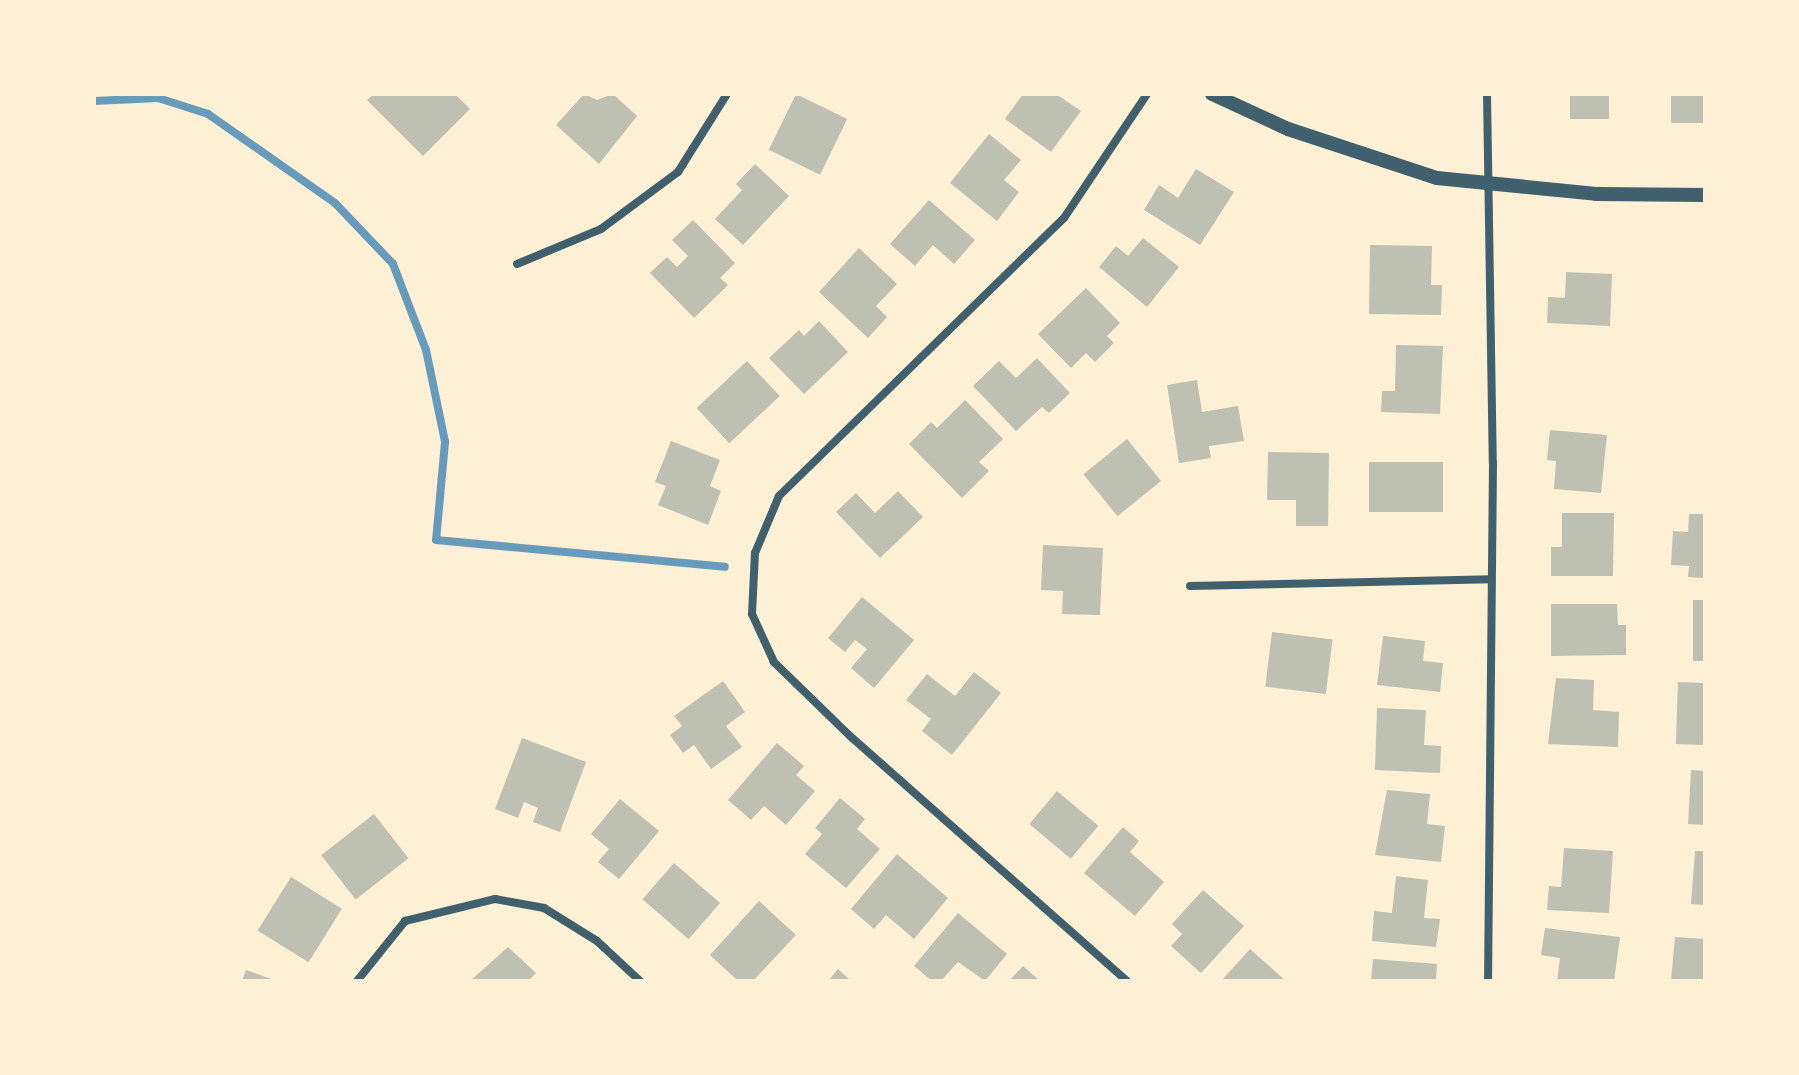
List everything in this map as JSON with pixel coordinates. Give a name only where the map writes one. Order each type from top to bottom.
[{"type":"street","points":[[517,264],[601,229],[678,172],[727,94]]},
{"type":"street","points":[[1127,981],[774,662],[752,614],[755,553],[779,496],[1064,218],[1147,94]]},
{"type":"street","points":[[1212,94],[1372,160],[1491,186],[1705,195]]},
{"type":"street","points":[[1487,94],[1491,186],[1488,981]]},
{"type":"street","points":[[1190,586],[1490,579]]},
{"type":"street","points":[[357,981],[405,921],[495,899],[544,908],[597,941],[640,981]]},
{"type":"building","points":[[374,94],[455,94],[470,109],[423,156],[367,100]]},
{"type":"building","points":[[584,94],[597,100],[613,94],[637,116],[599,164],[556,125]]},
{"type":"building","points":[[796,94],[847,119],[820,175],[769,150]]},
{"type":"building","points":[[1023,94],[1056,94],[1081,111],[1051,152],[1005,119]]},
{"type":"building","points":[[1570,94],[1609,94],[1609,119],[1570,119]]},
{"type":"building","points":[[1671,94],[1705,94],[1705,123],[1671,123]]},
{"type":"building","points":[[989,134],[1021,160],[1004,180],[1019,192],[997,221],[950,183]]},
{"type":"building","points":[[755,164],[789,196],[743,245],[715,219],[742,190],[736,184]]},
{"type":"building","points":[[1196,169],[1234,192],[1200,245],[1144,210],[1159,185],[1178,198]]},
{"type":"building","points":[[929,200],[975,240],[954,264],[933,245],[915,266],[890,244]]},
{"type":"building","points":[[693,220],[735,263],[720,278],[728,285],[694,318],[650,273],[667,257],[677,267],[688,256],[672,240]]},
{"type":"building","points":[[1143,238],[1179,267],[1147,307],[1099,267],[1116,246],[1128,256]]},
{"type":"building","points":[[1370,245],[1432,246],[1431,285],[1442,285],[1441,315],[1369,314]]},
{"type":"building","points":[[859,248],[897,284],[876,306],[887,317],[868,338],[819,292]]},
{"type":"building","points":[[1566,272],[1612,274],[1610,326],[1547,323],[1548,297],[1565,298]]},
{"type":"building","points":[[1086,288],[1120,323],[1107,336],[1114,343],[1095,362],[1086,353],[1071,368],[1038,334]]},
{"type":"building","points":[[819,321],[848,352],[804,394],[769,358],[799,330],[804,336]]},
{"type":"building","points":[[1396,345],[1443,346],[1440,414],[1381,412],[1382,391],[1395,391]]},
{"type":"building","points":[[1037,358],[1070,393],[1049,413],[1042,407],[1016,431],[973,386],[999,361],[1016,378]]},
{"type":"building","points":[[747,361],[780,396],[729,443],[697,408]]},
{"type":"building","points":[[1197,380],[1202,412],[1238,406],[1244,441],[1209,446],[1211,458],[1179,463],[1167,385]]},
{"type":"building","points":[[965,400],[1003,439],[979,462],[989,471],[962,498],[909,444],[931,422],[937,428]]},
{"type":"building","points":[[1550,430],[1607,435],[1601,493],[1554,489],[1556,461],[1547,460]]},
{"type":"building","points":[[1127,439],[1161,481],[1117,516],[1083,474]]},
{"type":"building","points":[[671,441],[720,460],[710,486],[721,491],[708,525],[658,505],[666,486],[655,482]]},
{"type":"building","points":[[1268,452],[1329,453],[1328,526],[1296,526],[1296,500],[1267,500]]},
{"type":"building","points":[[1369,462],[1443,462],[1443,512],[1369,512]]},
{"type":"building","points":[[898,491],[923,517],[880,558],[836,512],[856,493],[875,513]]},
{"type":"building","points":[[1562,513],[1614,513],[1613,576],[1551,576],[1551,547],[1562,547]]},
{"type":"building","points":[[1689,514],[1705,514],[1705,578],[1688,577],[1689,566],[1671,565],[1673,531],[1688,532]]},
{"type":"building","points":[[1043,545],[1103,548],[1100,615],[1062,614],[1063,591],[1041,590]]},
{"type":"building","points":[[862,597],[914,640],[874,688],[851,668],[867,649],[855,640],[845,652],[828,638]]},
{"type":"building","points":[[1693,600],[1705,600],[1705,661],[1693,661]]},
{"type":"building","points":[[1551,604],[1617,604],[1618,625],[1626,625],[1626,655],[1551,656]]},
{"type":"building","points":[[1272,632],[1333,639],[1326,694],[1265,687]]},
{"type":"building","points":[[1383,636],[1425,641],[1423,661],[1443,663],[1440,692],[1377,685]]},
{"type":"building","points":[[974,672],[1001,693],[952,755],[922,731],[931,719],[906,700],[927,674],[955,696]]},
{"type":"building","points":[[1556,678],[1594,680],[1593,710],[1619,712],[1618,747],[1548,744]]},
{"type":"building","points":[[723,681],[745,712],[726,726],[742,747],[711,769],[694,745],[683,753],[670,735],[682,726],[674,716]]},
{"type":"building","points":[[1678,682],[1705,683],[1703,745],[1676,744]]},
{"type":"building","points":[[1377,708],[1426,710],[1424,745],[1441,746],[1440,773],[1375,770]]},
{"type":"building","points":[[522,738],[586,762],[560,832],[533,822],[538,808],[524,802],[518,818],[495,809]]},
{"type":"building","points":[[777,743],[804,766],[796,775],[815,791],[786,825],[764,806],[751,820],[728,800]]},
{"type":"building","points":[[1691,770],[1705,771],[1705,825],[1688,824]]},
{"type":"building","points":[[1387,790],[1430,794],[1427,824],[1445,826],[1441,862],[1375,855]]},
{"type":"building","points":[[1057,791],[1098,826],[1071,859],[1029,824]]},
{"type":"building","points":[[840,798],[865,819],[857,829],[880,849],[846,888],[805,854],[822,834],[815,828]]},
{"type":"building","points":[[620,799],[659,831],[619,879],[598,862],[609,849],[591,834]]},
{"type":"building","points":[[374,814],[408,858],[356,899],[321,855]]},
{"type":"building","points":[[1123,827],[1139,841],[1130,852],[1164,882],[1135,916],[1084,873]]},
{"type":"building","points":[[1564,848],[1613,851],[1609,913],[1547,910],[1549,886],[1561,887]]},
{"type":"building","points":[[1695,851],[1705,851],[1705,905],[1691,904]]},
{"type":"building","points":[[897,854],[948,898],[914,939],[886,915],[874,929],[851,909]]},
{"type":"building","points":[[674,863],[720,903],[689,939],[643,899]]},
{"type":"building","points":[[1396,876],[1428,880],[1424,918],[1440,919],[1436,947],[1372,941],[1374,911],[1392,913]]},
{"type":"building","points":[[291,877],[342,909],[308,962],[258,930]]},
{"type":"building","points":[[1203,890],[1244,926],[1201,973],[1171,946],[1182,934],[1172,924]]},
{"type":"building","points":[[759,901],[796,935],[753,981],[738,981],[710,955]]},
{"type":"building","points":[[958,913],[1007,954],[985,981],[958,962],[941,981],[932,981],[914,966]]},
{"type":"building","points":[[1545,928],[1620,937],[1614,981],[1557,981],[1560,958],[1541,955]]},
{"type":"building","points":[[1675,937],[1705,939],[1705,981],[1671,981]]},
{"type":"building","points":[[508,947],[536,973],[528,981],[470,981]]},
{"type":"building","points":[[1250,949],[1286,981],[1221,981]]},
{"type":"building","points":[[1373,959],[1437,964],[1436,981],[1371,981]]},
{"type":"building","points":[[1023,966],[1040,981],[1009,981]]},
{"type":"building","points":[[838,969],[851,981],[828,981]]},
{"type":"building","points":[[246,970],[277,981],[242,981]]},
{"type":"waterway","points":[[94,101],[158,98],[208,114],[335,203],[393,264],[426,350],[445,442],[436,540],[725,567]]}]
